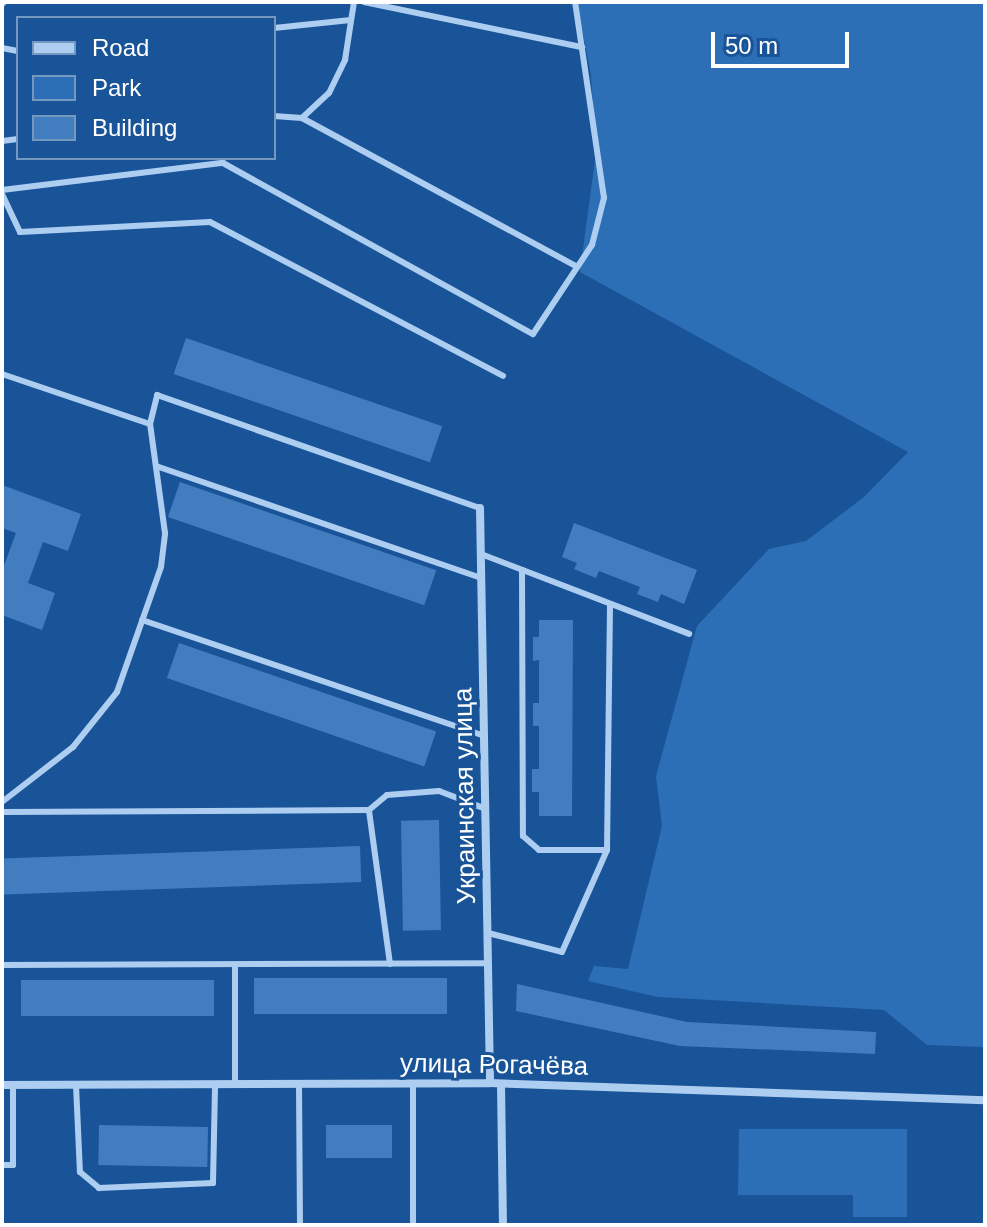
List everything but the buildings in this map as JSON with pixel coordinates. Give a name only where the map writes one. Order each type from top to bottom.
[{"type":"street","name":"Украинская улица","points":[[480,508],[490,1083]]},
{"type":"street","name":"улица Рогачёва","points":[[2,1085],[490,1083],[985,1102]]},
{"type":"street","points":[[501,1084],[503,1225]]},
{"type":"lane","points":[[302,118],[329,93],[345,60],[354,2]]},
{"type":"lane","points":[[364,2],[582,47]]},
{"type":"lane","points":[[503,376],[210,222],[20,232],[2,192],[223,163],[533,334],[592,245],[604,198],[575,2]]},
{"type":"lane","points":[[276,28],[351,20]]},
{"type":"lane","points":[[276,116],[302,118],[577,267]]},
{"type":"lane","points":[[2,374],[150,424]]},
{"type":"lane","points":[[2,802],[73,747],[117,692],[161,567],[165,533],[150,424],[157,395],[480,508]]},
{"type":"lane","points":[[156,466],[481,578]]},
{"type":"lane","points":[[481,554],[689,634]]},
{"type":"lane","points":[[522,570],[521,829],[526,841],[539,850],[607,850]]},
{"type":"lane","points":[[488,933],[562,952],[607,850],[610,604]]},
{"type":"lane","points":[[142,620],[484,736]]},
{"type":"lane","points":[[2,812],[369,810],[387,795],[439,791],[486,809]]},
{"type":"lane","points":[[369,810],[390,964]]},
{"type":"lane","points":[[2,965],[488,963]]},
{"type":"lane","points":[[235,966],[235,1084]]},
{"type":"lane","points":[[76,1085],[80,1172],[99,1188],[213,1183],[215,1084]]},
{"type":"lane","points":[[299,1084],[300,1225]]},
{"type":"lane","points":[[413,1084],[413,1225]]},
{"type":"lane","points":[[2,1165],[13,1165],[13,1085]]},
{"type":"green space","points":[[577,2],[985,2],[985,1047],[927,1045],[884,1010],[658,997],[588,981],[594,966],[628,969],[662,826],[656,776],[697,626],[769,549],[806,541],[864,497],[908,452],[580,272],[596,152],[591,75]]},
{"type":"green space","points":[[739,1129],[907,1129],[907,1217],[853,1217],[853,1195],[738,1195]]}]
